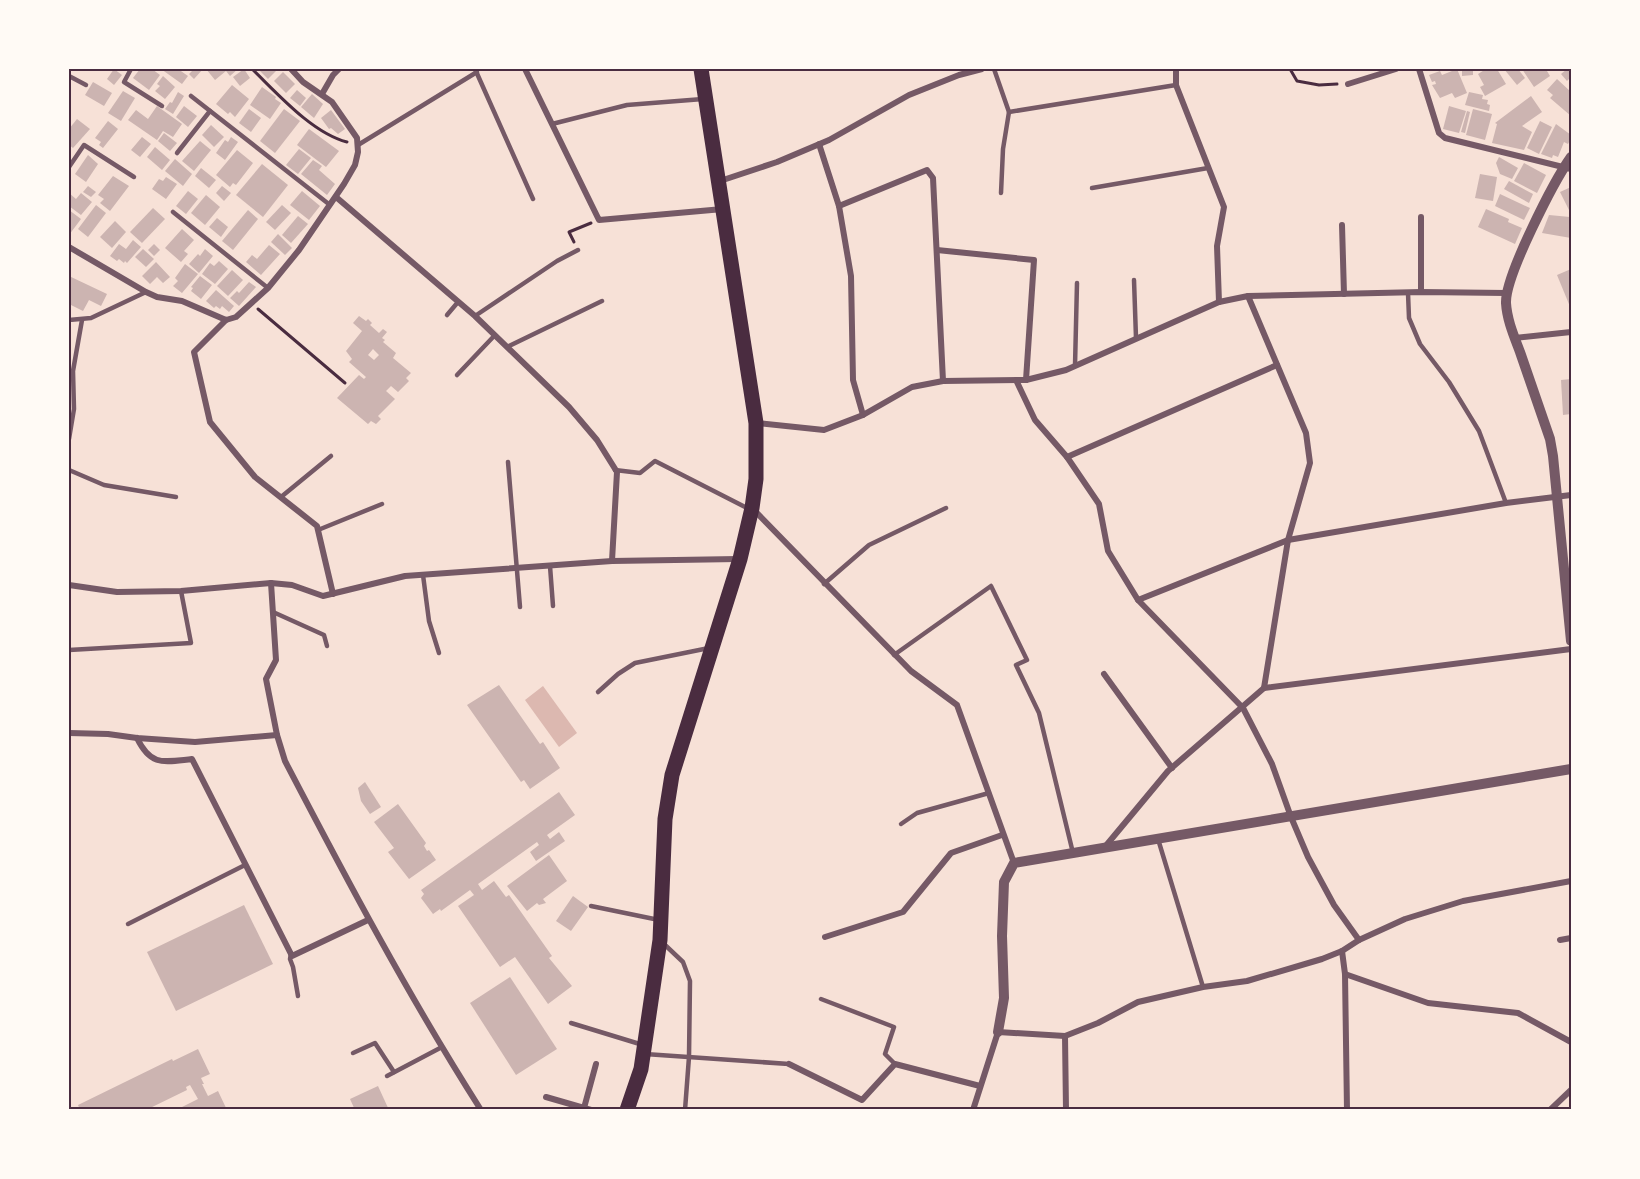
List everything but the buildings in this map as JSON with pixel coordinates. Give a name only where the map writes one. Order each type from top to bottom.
[{"type":"main road","points":[[627,1110],[633,1096],[644,1050],[660,940],[664,819],[667,798],[672,775],[740,559],[752,509],[758,455],[756,423],[701,69]]},
{"type":"street","points":[[291,69],[303,82],[332,102],[357,138],[358,152],[355,165],[299,250],[268,288],[237,317],[226,320],[194,352],[210,422],[255,477],[317,526],[333,594]]},
{"type":"street","points":[[322,94],[339,69]]},
{"type":"street","points":[[525,69],[599,220],[724,209]]},
{"type":"street","points":[[720,181],[777,162],[819,144],[909,95],[959,75],[982,69]]},
{"type":"street","points":[[1176,69],[1176,85],[1224,207],[1217,246],[1219,302]]},
{"type":"street","points":[[1348,84],[1396,69]]},
{"type":"street","points":[[1419,69],[1438,133],[1445,138],[1567,168]]},
{"type":"street","points":[[819,144],[839,206],[851,276],[853,380],[863,415]]},
{"type":"street","points":[[1571,157],[1514,269],[1506,293],[1507,314],[1550,440],[1553,456],[1571,641]]},
{"type":"street","points":[[839,206],[927,170],[933,178],[943,381]]},
{"type":"street","points":[[336,197],[475,316],[569,407],[597,440],[615,470],[612,561]]},
{"type":"street","points":[[1421,217],[1421,292]]},
{"type":"street","points":[[1342,225],[1344,294]]},
{"type":"street","points":[[71,248],[146,292],[157,297],[182,301],[226,320]]},
{"type":"street","points":[[937,250],[1034,260],[1026,380]]},
{"type":"street","points":[[756,423],[824,430],[863,415],[912,387],[943,381],[1026,380],[1075,366],[1219,302],[1248,296],[1421,292],[1506,293]]},
{"type":"street","points":[[1104,848],[1172,768],[1244,708],[1264,688],[1288,540],[1310,463],[1306,433],[1248,296]]},
{"type":"street","points":[[1515,338],[1571,332]]},
{"type":"street","points":[[1067,457],[1277,365]]},
{"type":"street","points":[[1016,380],[1035,420],[1067,457],[1098,504],[1108,551],[1138,600],[1244,708],[1272,764],[1291,817],[1325,888],[1359,940]]},
{"type":"street","points":[[1138,600],[1288,540],[1506,503],[1571,495]]},
{"type":"street","points":[[752,509],[894,655],[911,671],[957,705],[1014,864]]},
{"type":"street","points":[[69,585],[117,592],[181,591],[271,583],[292,585],[322,596],[405,576],[612,561],[740,559]]},
{"type":"street","points":[[271,583],[276,660],[266,679],[285,761],[368,920],[479,1110]]},
{"type":"street","points":[[1264,688],[1571,649]]},
{"type":"street","points":[[1104,674],[1172,768]]},
{"type":"street","points":[[69,733],[195,742],[278,735]]},
{"type":"street","points":[[137,738],[142,749],[151,759],[163,763],[192,759],[292,956],[368,920]]},
{"type":"street","points":[[1014,864],[1571,769]]},
{"type":"street","points":[[825,937],[903,912],[951,853],[1002,835]]},
{"type":"street","points":[[973,1110],[998,1032],[1004,998],[1002,936],[1004,882],[1014,864]]},
{"type":"street","points":[[998,1032],[1065,1036],[1098,1023],[1138,1002],[1203,987],[1247,981],[1322,959],[1405,919],[1463,901],[1571,881]]},
{"type":"street","points":[[1560,940],[1571,938]]},
{"type":"street","points":[[1342,951],[1345,974],[1347,1110]]},
{"type":"street","points":[[1345,974],[1428,1003],[1518,1013],[1571,1042]]},
{"type":"street","points":[[1065,1036],[1066,1110]]},
{"type":"street","points":[[546,1097],[587,1109],[596,1064]]},
{"type":"street","points":[[789,1064],[862,1100],[895,1064],[980,1086]]},
{"type":"street","points":[[1550,1110],[1571,1090]]},
{"type":"lane","points":[[131,69],[124,82],[162,106]]},
{"type":"lane","points":[[994,69],[1009,112],[1003,149],[1001,193]]},
{"type":"lane","points":[[358,145],[476,71],[533,199]]},
{"type":"lane","points":[[69,76],[86,85]]},
{"type":"lane","points":[[1009,112],[1176,85]]},
{"type":"lane","points":[[191,96],[330,205]]},
{"type":"lane","points":[[552,124],[627,105],[706,99]]},
{"type":"lane","points":[[177,153],[210,111]]},
{"type":"lane","points":[[69,167],[84,145],[134,177]]},
{"type":"lane","points":[[1092,188],[1208,168]]},
{"type":"lane","points":[[173,212],[268,288]]},
{"type":"lane","points":[[69,256],[71,248]]},
{"type":"lane","points":[[475,316],[557,261],[578,250]]},
{"type":"lane","points":[[1134,280],[1136,338]]},
{"type":"lane","points":[[1075,366],[1077,283]]},
{"type":"lane","points":[[69,320],[91,318],[146,292]]},
{"type":"lane","points":[[1408,293],[1409,318],[1419,344],[1449,382],[1479,431],[1506,503]]},
{"type":"lane","points":[[507,347],[602,301]]},
{"type":"lane","points":[[447,315],[458,302]]},
{"type":"lane","points":[[69,439],[74,409],[73,371],[82,320]]},
{"type":"lane","points":[[457,375],[495,335]]},
{"type":"lane","points":[[281,497],[331,456]]},
{"type":"lane","points":[[615,470],[640,473],[656,461],[752,509]]},
{"type":"lane","points":[[508,462],[520,608]]},
{"type":"lane","points":[[69,470],[104,485],[176,497]]},
{"type":"lane","points":[[318,530],[382,504]]},
{"type":"lane","points":[[824,584],[869,545],[946,508]]},
{"type":"lane","points":[[550,566],[553,606]]},
{"type":"lane","points":[[423,575],[429,621],[440,653]]},
{"type":"lane","points":[[894,655],[991,586],[1027,660],[1016,665],[1039,713],[1073,854]]},
{"type":"lane","points":[[69,650],[191,643],[181,591]]},
{"type":"lane","points":[[273,612],[324,635],[327,646]]},
{"type":"lane","points":[[598,692],[618,674],[635,663],[712,647]]},
{"type":"lane","points":[[901,824],[917,813],[989,793]]},
{"type":"lane","points":[[1158,839],[1203,987]]},
{"type":"lane","points":[[128,924],[245,865]]},
{"type":"lane","points":[[591,906],[661,920]]},
{"type":"lane","points":[[660,940],[683,962],[690,981],[689,1057],[685,1110]]},
{"type":"lane","points":[[291,953],[290,959],[298,996]]},
{"type":"lane","points":[[822,999],[894,1028],[885,1054],[895,1064]]},
{"type":"lane","points":[[571,1023],[644,1050],[689,1057],[789,1064]]},
{"type":"lane","points":[[353,1053],[375,1043],[394,1072]]},
{"type":"lane","points":[[387,1076],[442,1047]]},
{"type":"path","points":[[252,69],[300,115],[334,139],[358,145]]},
{"type":"path","points":[[1290,69],[1297,81],[1319,85],[1348,84]]},
{"type":"path","points":[[578,250],[569,232],[599,220]]},
{"type":"path","points":[[252,304],[345,383]]},
{"type":"shaded area","points":[[543,686],[577,733],[559,747],[525,700]]}]
